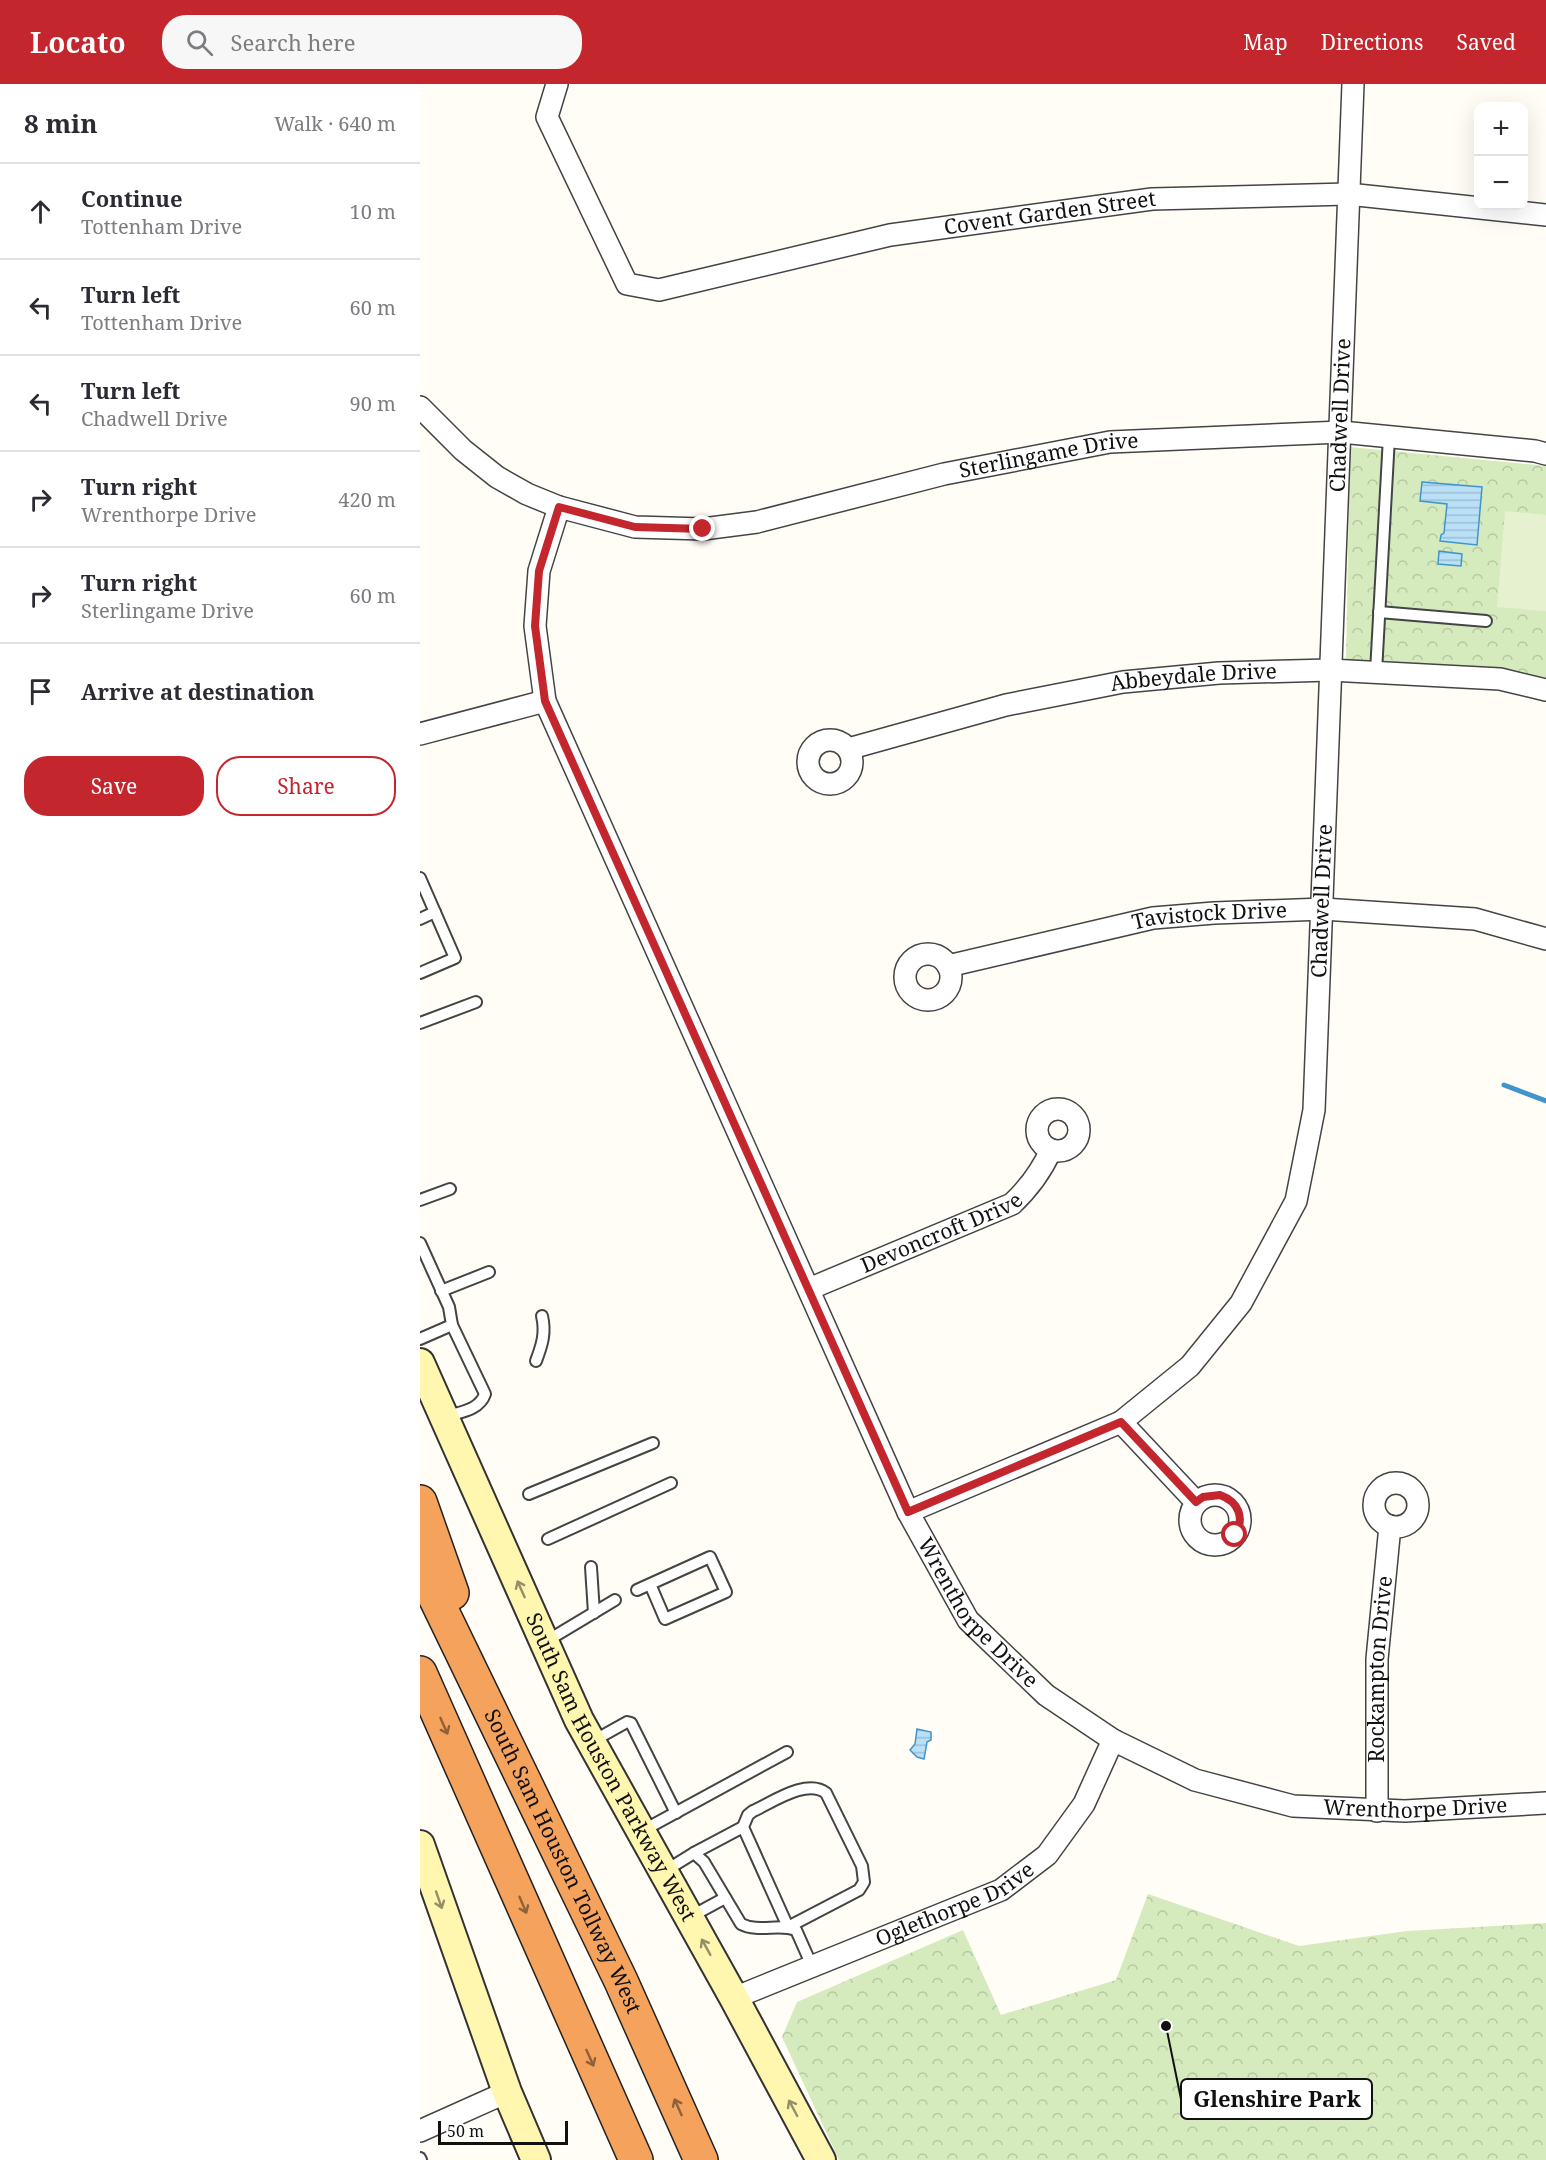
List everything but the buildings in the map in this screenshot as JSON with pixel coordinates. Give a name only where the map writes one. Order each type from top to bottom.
[{"type":"highway","points":[[420,1502],[501,1734]]},
{"type":"highway","name":"South Sam Houston Tollway West","points":[[420,1566],[621,1982],[702,2160]]},
{"type":"highway","points":[[420,1673],[636,2160]]},
{"type":"main road","name":"South Sam Houston Parkway West","points":[[420,1363],[579,1720],[690,1918],[821,2160]]},
{"type":"main road","points":[[420,1845],[507,2092],[536,2160]]},
{"type":"street","name":"Covent Garden Street","points":[[557,84],[547,117],[627,284],[659,290],[890,234],[1152,199],[1348,194],[1546,215]]},
{"type":"street","name":"Chadwell Drive","points":[[908,1512],[1121,1422],[1190,1366],[1241,1303],[1296,1201],[1314,1110],[1353,84]]},
{"type":"street","name":"Sterlingame Drive","points":[[420,407],[463,450],[497,477],[527,494],[559,507],[635,527],[703,529],[758,522],[944,474],[1110,442],[1341,432],[1546,454]]},
{"type":"street","name":"Wrenthorpe Drive","points":[[559,507],[539,571],[535,626],[545,701],[908,1512],[968,1620],[1046,1695],[1113,1740],[1195,1780],[1293,1806],[1406,1811],[1546,1803]]},
{"type":"street","name":"Abbeydale Drive","points":[[848,749],[1006,705],[1123,682],[1219,673],[1330,670],[1376,672],[1500,679],[1546,690]]},
{"type":"street","points":[[420,734],[545,701]]},
{"type":"street","name":"Tavistock Drive","points":[[948,966],[1153,918],[1323,909],[1475,919],[1546,939]]},
{"type":"street","name":"Devoncroft Drive","points":[[809,1289],[1012,1203],[1029,1188],[1044,1166],[1051,1150]]},
{"type":"street","points":[[1121,1422],[1196,1502]]},
{"type":"street","name":"Rockampton Drive","points":[[1377,1811],[1377,1659],[1390,1526]]},
{"type":"street","name":"Oglethorpe Drive","points":[[734,1998],[1001,1890],[1047,1855],[1084,1804],[1113,1740]]},
{"type":"street","points":[[420,2131],[507,2092]]},
{"type":"lane","points":[[1376,672],[1389,437]]},
{"type":"lane","points":[[1379,612],[1486,621]]},
{"type":"lane","points":[[420,878],[455,958],[420,974]]},
{"type":"lane","points":[[420,919],[435,912]]},
{"type":"lane","points":[[420,1023],[476,1002]]},
{"type":"lane","points":[[420,1200],[450,1188]]},
{"type":"lane","points":[[420,1243],[448,1307],[452,1325],[485,1394],[477,1407],[444,1417]]},
{"type":"lane","points":[[441,1291],[489,1272]]},
{"type":"lane","points":[[536,1361],[545,1328],[542,1316]]},
{"type":"lane","points":[[420,1339],[452,1325]]},
{"type":"lane","points":[[529,1494],[653,1443]]},
{"type":"lane","points":[[548,1539],[672,1483]]},
{"type":"lane","points":[[637,1590],[650,1584],[710,1557],[726,1592],[665,1619],[650,1584]]},
{"type":"lane","points":[[591,1567],[594,1613]]},
{"type":"lane","points":[[545,1642],[615,1600]]},
{"type":"lane","points":[[592,1742],[627,1722],[631,1723],[676,1813]]},
{"type":"lane","points":[[642,1831],[788,1752]]},
{"type":"lane","points":[[664,1871],[693,1853],[743,1827],[748,1815],[753,1811],[805,1786],[820,1788],[826,1793],[862,1866],[864,1882],[860,1890],[788,1927],[759,1929],[741,1924],[704,1862],[693,1853]]},
{"type":"lane","points":[[743,1827],[788,1927],[796,1930],[813,1966]]},
{"type":"lane","points":[[690,1918],[725,1898]]},
{"type":"green space","points":[[1350,447],[1546,466],[1546,679],[1498,668],[1346,660]]},
{"type":"green space","points":[[1505,511],[1546,515],[1546,611],[1497,607]]},
{"type":"green space","points":[[1148,1894],[1299,1946],[1407,1931],[1546,1923],[1546,2160],[839,2160],[782,2037],[797,2002],[963,1930],[1001,2015],[1116,1980]]},
{"type":"water","points":[[1422,482],[1482,487],[1477,545],[1440,541],[1444,533],[1447,504],[1420,501]]},
{"type":"water","points":[[1439,551],[1462,554],[1461,566],[1438,564]]},
{"type":"water","points":[[917,1729],[931,1732],[931,1740],[927,1742],[924,1759],[917,1757],[910,1750],[915,1744]]},
{"type":"waterway","points":[[1504,1085],[1546,1101]]},
{"type":"place","name":"Glenshire Park","points":[[1166,2026]]},
{"type":"route","points":[[703,529],[635,527],[559,507],[539,571],[535,626],[545,701],[908,1512],[1121,1422],[1196,1502],[1211,1495],[1228,1498],[1239,1511],[1239,1528],[1235,1535]]}]
